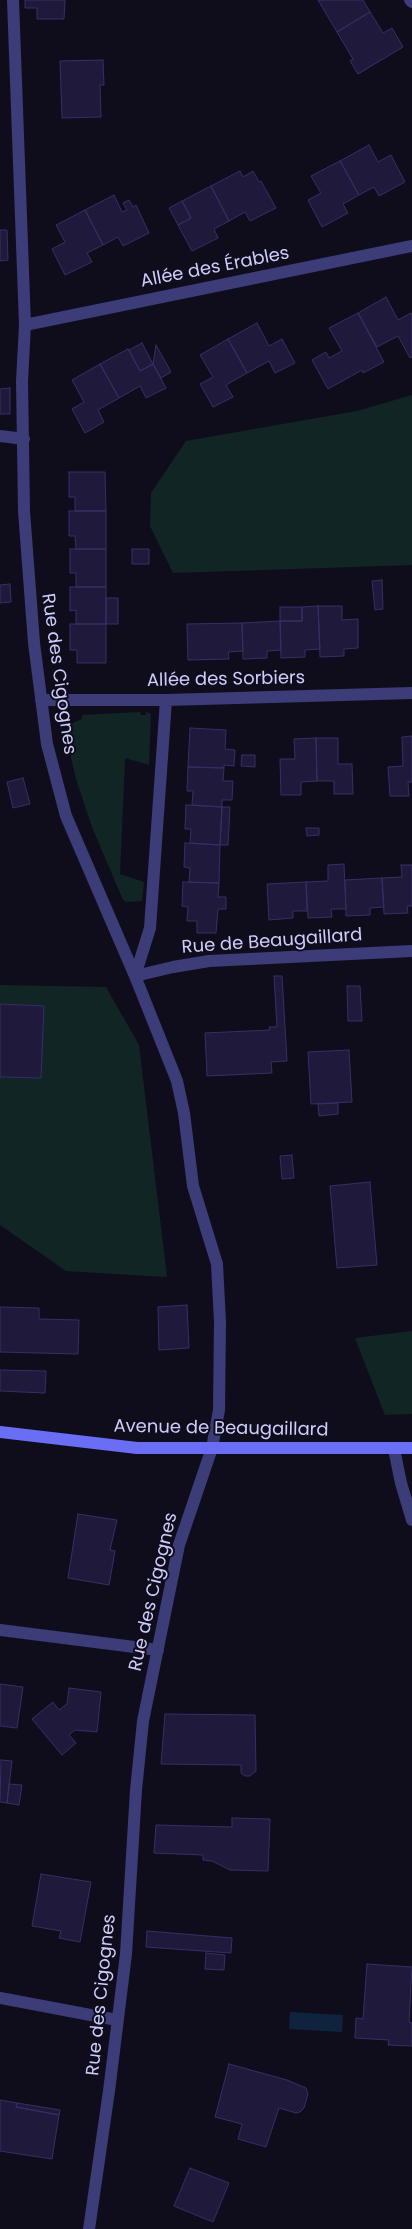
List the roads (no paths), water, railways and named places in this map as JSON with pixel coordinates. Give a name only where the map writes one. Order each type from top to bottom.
[{"type":"main road","name":"Avenue de Beaugaillard","points":[[0,1432],[137,1448],[412,1448]]},
{"type":"street","name":"Rue des Cigognes","points":[[13,0],[25,325],[22,381],[28,573],[47,744],[66,816],[135,976],[177,1081],[184,1112],[193,1186],[217,1264],[220,1322],[219,1410],[212,1448],[179,1545],[143,1721],[136,1790],[126,1954],[89,2229]]},
{"type":"street","name":"Allée des Érables","points":[[25,325],[412,246]]},
{"type":"street","points":[[0,436],[24,439]]},
{"type":"street","name":"Allée des Sorbiers","points":[[41,700],[166,700],[412,693]]},
{"type":"street","points":[[135,976],[150,928],[166,700]]},
{"type":"street","name":"Rue de Beaugaillard","points":[[135,976],[173,966],[209,960],[412,951]]},
{"type":"street","points":[[394,1449],[400,1483],[412,1520]]},
{"type":"street","points":[[0,1630],[158,1650]]},
{"type":"street","points":[[0,1998],[118,2020]]},
{"type":"water","points":[[290,2012],[343,2015],[342,2032],[289,2029]]}]
